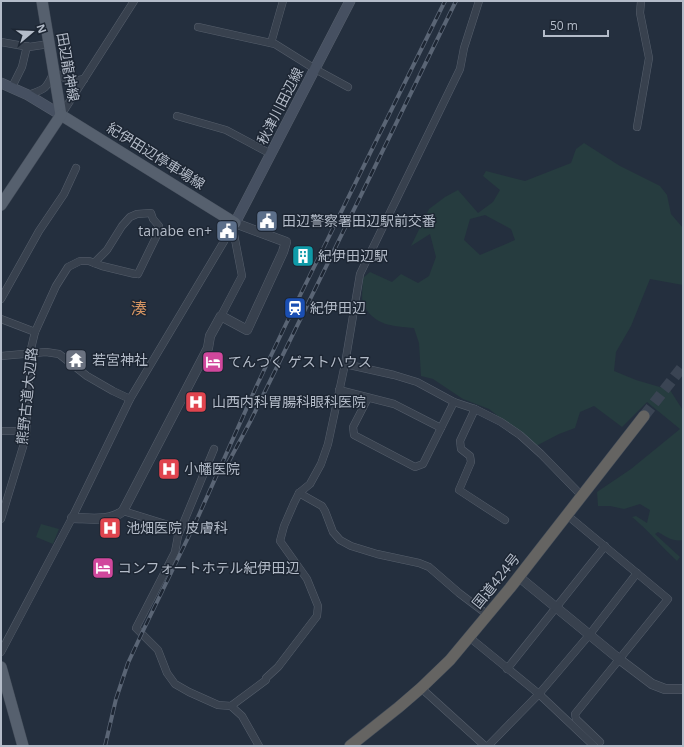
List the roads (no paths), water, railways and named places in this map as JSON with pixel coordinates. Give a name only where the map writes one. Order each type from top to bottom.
[{"type":"highway","name":"国道424号","points":[[350,746],[421,688],[450,660],[519,577],[644,416]]},
{"type":"main road","name":"田辺龍神線","points":[[42,1],[61,115]]},
{"type":"main road","name":"秋津川田辺線","points":[[234,226],[350,1]]},
{"type":"main road","points":[[1,83],[28,95],[61,115],[1,205]]},
{"type":"main road","name":"紀伊田辺停車場線","points":[[61,115],[234,226]]},
{"type":"main road","points":[[1,668],[23,746]]},
{"type":"street","points":[[61,115],[134,1]]},
{"type":"street","points":[[271,43],[283,1]]},
{"type":"street","points":[[231,706],[266,680],[266,678],[278,667],[316,616],[318,606],[307,579],[280,541],[284,526],[299,493],[310,484],[321,464],[328,444],[345,364],[360,274],[460,68],[464,48],[479,1]]},
{"type":"street","points":[[637,127],[649,58],[640,13],[641,1]]},
{"type":"street","points":[[198,27],[280,46],[315,69],[348,87]]},
{"type":"street","points":[[1,42],[28,46],[49,44]]},
{"type":"street","points":[[12,87],[22,67],[28,46]]},
{"type":"street","points":[[28,95],[44,89],[48,85],[54,72],[66,80],[76,81],[84,79]]},
{"type":"street","points":[[176,116],[226,130],[271,154]]},
{"type":"street","points":[[1,299],[39,231],[64,194],[76,168]]},
{"type":"street","name":"熊野古道大辺路","points":[[1,519],[26,437],[25,431],[30,353],[35,332],[56,286],[68,267],[80,260],[137,274],[159,231],[159,226],[153,219],[151,213],[130,216],[107,250],[94,263]]},
{"type":"street","points":[[1,652],[72,518],[130,400],[234,226]]},
{"type":"street","points":[[72,518],[94,519],[117,516],[123,511],[208,348],[210,336],[242,276],[234,226]]},
{"type":"street","points":[[221,316],[247,330],[283,252],[286,242],[234,226]]},
{"type":"street","points":[[221,248],[234,248],[239,254]]},
{"type":"street","points":[[1,319],[35,332]]},
{"type":"street","points":[[1,356],[46,352],[59,354],[87,376],[113,392],[130,400]]},
{"type":"street","points":[[345,364],[394,375],[417,382],[454,402],[475,409],[501,422],[520,435],[541,454],[582,496]]},
{"type":"street","points":[[339,390],[394,404],[441,428]]},
{"type":"street","points":[[368,398],[353,427],[354,435],[415,466],[423,464],[454,402]]},
{"type":"street","points":[[475,409],[460,441],[461,449],[470,456],[471,462],[461,482],[459,490],[506,520]]},
{"type":"street","points":[[1,430],[25,431]]},
{"type":"street","points":[[214,449],[178,536],[175,552],[136,628],[158,650],[167,673],[175,684],[218,705],[231,706],[242,716],[259,746]]},
{"type":"street","points":[[299,493],[322,506],[333,532],[340,540],[351,546],[377,554],[419,563],[429,567],[459,593],[488,615]]},
{"type":"street","points":[[123,511],[174,527],[178,536]]},
{"type":"street","points":[[567,515],[668,599],[575,714],[576,720],[597,744]]},
{"type":"street","points":[[507,669],[605,546]]},
{"type":"street","points":[[488,746],[539,694],[590,634],[637,573]]},
{"type":"street","points":[[519,577],[590,634],[618,659],[652,684],[665,689],[683,689]]},
{"type":"street","points":[[469,638],[539,694],[597,744]]},
{"type":"street","points":[[421,688],[484,746]]},
{"type":"tunnel","points":[[644,416],[683,366]]},
{"type":"railway","points":[[105,746],[116,699],[128,663],[198,517],[286,324],[445,1]]},
{"type":"railway","points":[[228,463],[250,422],[456,1]]},
{"type":"place","name":"田辺警察署田辺駅前交番","points":[[267,221]]},
{"type":"place","name":"tanabe en+","points":[[227,231]]},
{"type":"place","name":"紀伊田辺駅","points":[[303,256]]},
{"type":"place","name":"紀伊田辺","points":[[295,308]]},
{"type":"place","name":"若宮神社","points":[[76,360]]},
{"type":"place","name":"てんつく ゲストハウス","points":[[213,362]]},
{"type":"place","name":"山西内科胃腸科眼科医院","points":[[196,402]]},
{"type":"place","name":"小幡医院","points":[[169,469]]},
{"type":"place","name":"池畑医院 皮膚科","points":[[110,528]]},
{"type":"place","name":"コンフォートホテル紀伊田辺","points":[[103,568]]},
{"type":"district","name":"湊","points":[[139,308]]}]
